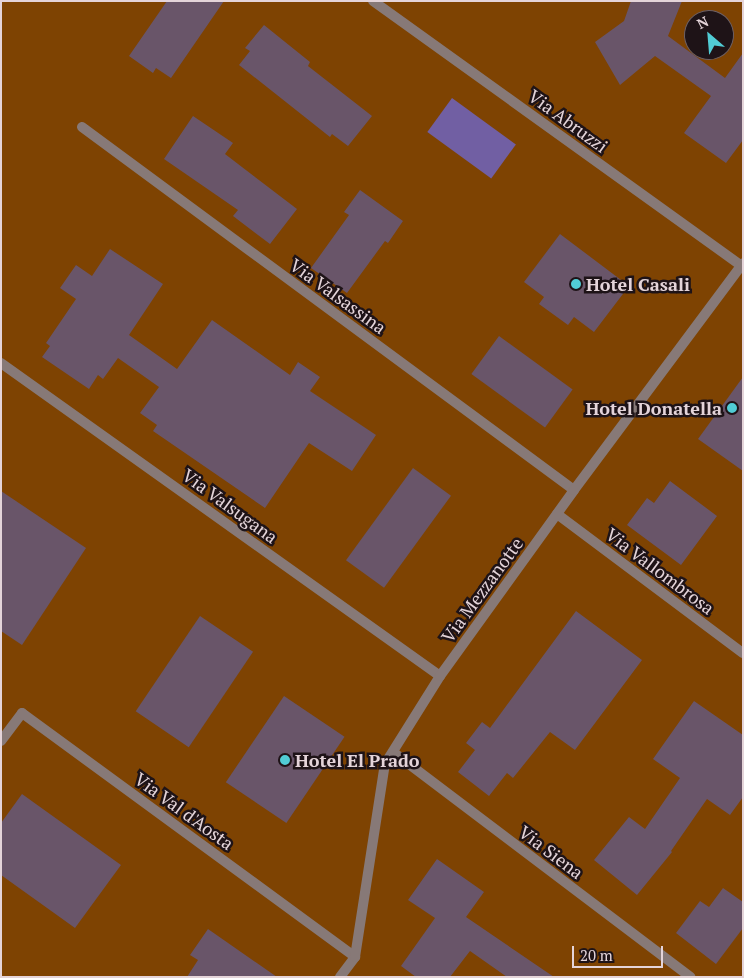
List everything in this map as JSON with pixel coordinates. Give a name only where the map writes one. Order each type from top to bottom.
[{"type":"street","name":"Via Abruzzi","points":[[373,1],[742,266]]},
{"type":"street","name":"Via Valsassina","points":[[82,127],[574,490]]},
{"type":"street","name":"Via Mezzanotte","points":[[340,977],[354,957],[385,764],[440,676],[574,490],[742,266]]},
{"type":"street","name":"Via Valsugana","points":[[1,363],[440,676]]},
{"type":"street","name":"Via Vallombrosa","points":[[557,514],[743,653]]},
{"type":"street","name":"Via Val d'Aosta","points":[[1,741],[22,713],[354,957]]},
{"type":"street","name":"Via Siena","points":[[393,752],[690,977]]},
{"type":"shaded area","points":[[1,1],[743,1],[743,977],[1,977]]},
{"type":"shaded area","points":[[452,98],[516,144],[491,178],[427,132]]},
{"type":"building","points":[[167,1],[224,1],[171,78],[156,68],[153,73],[129,56]]},
{"type":"building","points":[[631,1],[682,1],[668,36],[684,48],[684,60],[701,60],[725,78],[743,53],[743,140],[726,163],[684,133],[711,96],[655,56],[620,85],[595,42],[624,21]]},
{"type":"building","points":[[264,25],[310,62],[308,66],[372,116],[348,146],[332,134],[330,137],[239,65],[250,51],[245,48]]},
{"type":"building","points":[[193,116],[233,143],[225,154],[297,209],[270,244],[233,216],[238,210],[164,159]]},
{"type":"building","points":[[360,190],[403,221],[388,243],[385,241],[347,293],[311,268],[349,215],[344,212]]},
{"type":"building","name":"Hotel Casali","points":[[560,234],[629,286],[594,332],[574,317],[568,325],[539,304],[544,297],[524,282]]},
{"type":"building","points":[[110,249],[163,284],[129,335],[177,369],[212,320],[290,375],[298,362],[320,377],[310,391],[376,435],[352,471],[309,443],[265,508],[153,431],[157,425],[140,413],[159,387],[118,358],[103,379],[98,375],[89,389],[42,357],[50,346],[46,343],[76,299],[60,288],[76,265],[92,276]]},
{"type":"building","points":[[499,336],[573,389],[545,428],[471,374]]},
{"type":"building","name":"Hotel Donatella","points":[[743,377],[743,471],[698,439]]},
{"type":"building","points":[[413,468],[451,496],[384,588],[346,560]]},
{"type":"building","points":[[670,481],[717,516],[681,565],[627,525],[647,498],[654,503]]},
{"type":"building","points":[[1,491],[86,548],[22,645],[1,631]]},
{"type":"building","points":[[576,611],[642,660],[575,750],[550,732],[513,778],[507,773],[489,796],[458,772],[475,750],[466,743],[482,722],[490,728]]},
{"type":"building","points":[[200,616],[253,652],[189,747],[136,711]]},
{"type":"building","name":"Hotel El Prado","points":[[284,696],[345,737],[286,823],[226,782]]},
{"type":"building","points":[[694,701],[743,735],[743,797],[730,815],[707,799],[672,852],[637,895],[594,860],[629,817],[645,829],[680,778],[653,759]]},
{"type":"building","points":[[22,794],[121,865],[75,928],[1,875],[1,823]]},
{"type":"building","points":[[437,859],[484,892],[466,917],[554,977],[507,977],[470,951],[450,977],[416,977],[401,966],[435,918],[408,900]]},
{"type":"building","points":[[723,888],[743,902],[743,928],[716,964],[676,933],[700,901],[709,907]]},
{"type":"building","points":[[208,929],[277,977],[187,977],[198,960],[190,955]]},
{"type":"place","name":"Hotel Casali","points":[[576,284]]},
{"type":"place","name":"Hotel Donatella","points":[[732,408]]},
{"type":"place","name":"Hotel El Prado","points":[[285,760]]}]
